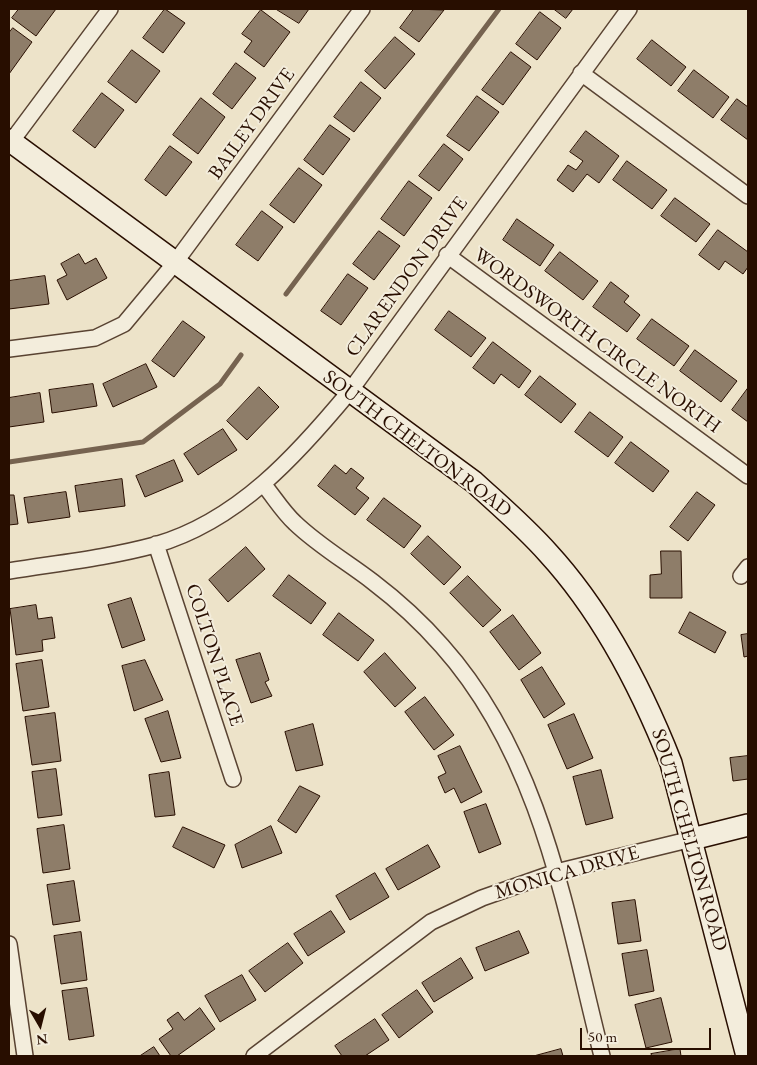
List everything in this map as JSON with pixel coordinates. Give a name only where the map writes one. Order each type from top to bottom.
[{"type":"main road","name":"SOUTH CHELTON ROAD","points":[[10,141],[174,264],[474,482],[520,524],[577,588],[627,666],[654,720],[671,763],[747,1051]]},
{"type":"main road","name":"MONICA DRIVE","points":[[692,839],[748,825]]},
{"type":"street","points":[[10,141],[110,9]]},
{"type":"street","name":"BAILEY DRIVE","points":[[9,349],[95,338],[111,332],[124,324],[174,264],[362,9]]},
{"type":"street","name":"CLARENDON DRIVE","points":[[9,571],[104,556],[156,544],[208,521],[264,485],[312,437],[350,391],[447,255],[629,9]]},
{"type":"street","points":[[581,73],[748,196]]},
{"type":"street","name":"WORDSWORTH CIRCLE NORTH","points":[[447,255],[748,476]]},
{"type":"street","points":[[264,485],[293,521],[310,536],[373,582],[411,613],[468,678],[494,717],[517,759],[556,872],[602,1056]]},
{"type":"street","name":"COLTON PLACE","points":[[156,544],[233,779]]},
{"type":"street","name":"MONICA DRIVE","points":[[254,1056],[431,922],[482,898],[556,872],[692,839]]},
{"type":"street","points":[[9,944],[25,1056]]},
{"type":"building","points":[[19,9],[56,9],[36,36],[12,18]]},
{"type":"building","points":[[165,9],[185,23],[163,53],[143,38]]},
{"type":"building","points":[[276,9],[309,9],[299,23]]},
{"type":"building","points":[[414,9],[444,10],[419,42],[400,28]]},
{"type":"building","points":[[554,9],[573,9],[566,18]]},
{"type":"building","points":[[261,10],[290,32],[264,67],[244,52],[252,41],[242,34]]},
{"type":"building","points":[[540,12],[561,28],[537,60],[516,44]]},
{"type":"building","points":[[13,28],[32,42],[9,74],[9,33]]},
{"type":"building","points":[[395,37],[415,54],[385,89],[365,71]]},
{"type":"building","points":[[652,40],[686,67],[671,86],[637,59]]},
{"type":"building","points":[[132,50],[160,71],[136,103],[108,82]]},
{"type":"building","points":[[511,52],[531,67],[503,105],[482,90]]},
{"type":"building","points":[[236,63],[256,78],[232,109],[213,94]]},
{"type":"building","points":[[694,70],[729,97],[713,118],[678,91]]},
{"type":"building","points":[[361,82],[381,98],[354,132],[334,117]]},
{"type":"building","points":[[102,93],[124,110],[95,148],[73,131]]},
{"type":"building","points":[[477,96],[499,112],[469,151],[447,136]]},
{"type":"building","points":[[201,98],[225,117],[198,154],[173,135]]},
{"type":"building","points":[[737,99],[748,107],[748,140],[721,120]]},
{"type":"building","points":[[330,125],[350,139],[323,175],[304,160]]},
{"type":"building","points":[[586,131],[619,156],[599,183],[587,174],[573,192],[557,180],[568,165],[576,170],[583,161],[570,152]]},
{"type":"building","points":[[444,144],[463,159],[439,191],[419,176]]},
{"type":"building","points":[[170,146],[192,162],[166,196],[145,180]]},
{"type":"building","points":[[627,161],[667,190],[652,209],[613,180]]},
{"type":"building","points":[[299,168],[322,185],[294,223],[270,205]]},
{"type":"building","points":[[409,181],[432,198],[404,236],[381,219]]},
{"type":"building","points":[[675,198],[710,224],[696,242],[661,216]]},
{"type":"building","points":[[262,211],[283,227],[258,261],[236,245]]},
{"type":"building","points":[[517,219],[554,245],[540,266],[503,240]]},
{"type":"building","points":[[718,230],[748,252],[748,267],[743,274],[725,261],[719,270],[699,255]]},
{"type":"building","points":[[379,231],[400,246],[374,280],[353,264]]},
{"type":"building","points":[[560,252],[598,281],[583,300],[545,271]]},
{"type":"building","points":[[79,254],[85,264],[96,258],[107,278],[67,300],[57,280],[67,275],[61,264]]},
{"type":"building","points":[[348,274],[368,288],[341,325],[321,311]]},
{"type":"building","points":[[45,276],[49,304],[9,309],[9,281]]},
{"type":"building","points":[[611,282],[629,296],[624,302],[640,315],[627,332],[593,307]]},
{"type":"building","points":[[449,311],[486,338],[471,357],[435,330]]},
{"type":"building","points":[[652,319],[689,346],[674,366],[637,339]]},
{"type":"building","points":[[183,321],[205,337],[174,377],[152,361]]},
{"type":"building","points":[[493,342],[531,371],[519,388],[501,374],[494,384],[473,368]]},
{"type":"building","points":[[695,350],[737,381],[721,402],[680,371]]},
{"type":"building","points":[[146,364],[157,387],[113,407],[103,384]]},
{"type":"building","points":[[540,376],[576,404],[561,423],[525,395]]},
{"type":"building","points":[[93,384],[97,406],[52,413],[49,390]]},
{"type":"building","points":[[259,387],[279,407],[247,440],[227,421]]},
{"type":"building","points":[[748,388],[748,422],[732,410]]},
{"type":"building","points":[[40,393],[44,422],[9,427],[9,398]]},
{"type":"building","points":[[590,412],[623,437],[608,457],[575,432]]},
{"type":"building","points":[[223,429],[237,450],[198,475],[184,454]]},
{"type":"building","points":[[631,442],[669,471],[653,492],[615,463]]},
{"type":"building","points":[[174,460],[183,481],[145,497],[136,476]]},
{"type":"building","points":[[335,465],[346,474],[351,468],[364,478],[356,488],[369,498],[355,515],[318,486]]},
{"type":"building","points":[[122,479],[125,506],[79,512],[75,486]]},
{"type":"building","points":[[66,492],[70,517],[28,523],[24,498]]},
{"type":"building","points":[[697,492],[715,505],[688,541],[670,527]]},
{"type":"building","points":[[9,495],[14,495],[18,524],[9,525]]},
{"type":"building","points":[[384,498],[421,526],[404,548],[367,520]]},
{"type":"building","points":[[428,536],[461,567],[444,585],[411,554]]},
{"type":"building","points":[[246,547],[265,569],[228,602],[209,580]]},
{"type":"building","points":[[661,551],[681,551],[682,598],[650,598],[650,575],[661,574]]},
{"type":"building","points":[[289,575],[326,603],[311,624],[273,596]]},
{"type":"building","points":[[468,576],[501,610],[483,627],[450,593]]},
{"type":"building","points":[[131,598],[145,640],[122,648],[108,605]]},
{"type":"building","points":[[36,605],[38,619],[52,617],[55,638],[42,640],[43,651],[16,655],[10,609]]},
{"type":"building","points":[[690,612],[726,632],[715,653],[679,633]]},
{"type":"building","points":[[339,613],[374,640],[358,661],[323,635]]},
{"type":"building","points":[[513,615],[541,653],[519,670],[490,632]]},
{"type":"building","points":[[748,634],[748,656],[744,657],[741,635]]},
{"type":"building","points":[[260,653],[269,680],[265,682],[272,696],[251,703],[236,660]]},
{"type":"building","points":[[385,653],[416,688],[395,707],[364,672]]},
{"type":"building","points":[[42,660],[49,707],[23,711],[16,664]]},
{"type":"building","points":[[145,660],[163,700],[134,711],[122,666]]},
{"type":"building","points":[[542,667],[565,704],[544,718],[521,680]]},
{"type":"building","points":[[425,697],[454,735],[434,750],[405,712]]},
{"type":"building","points":[[168,711],[181,758],[161,762],[145,719]]},
{"type":"building","points":[[55,713],[61,761],[32,765],[25,717]]},
{"type":"building","points":[[574,714],[593,758],[567,769],[548,725]]},
{"type":"building","points":[[313,724],[323,765],[296,771],[285,732]]},
{"type":"building","points":[[460,746],[482,792],[461,803],[454,788],[445,793],[438,777],[446,773],[438,756]]},
{"type":"building","points":[[748,756],[748,779],[733,781],[730,758]]},
{"type":"building","points":[[56,769],[62,815],[38,818],[32,772]]},
{"type":"building","points":[[601,770],[613,818],[586,825],[573,777]]},
{"type":"building","points":[[169,772],[175,815],[155,817],[149,775]]},
{"type":"building","points":[[300,786],[320,796],[296,833],[278,821]]},
{"type":"building","points":[[486,804],[501,844],[479,853],[464,812]]},
{"type":"building","points":[[64,825],[70,869],[43,873],[37,829]]},
{"type":"building","points":[[271,826],[282,853],[242,868],[235,845]]},
{"type":"building","points":[[183,827],[225,845],[214,868],[173,847]]},
{"type":"building","points":[[428,845],[440,867],[398,890],[386,869]]},
{"type":"building","points":[[375,873],[389,897],[350,920],[336,896]]},
{"type":"building","points":[[74,881],[80,921],[53,925],[47,885]]},
{"type":"building","points":[[635,900],[641,941],[618,944],[612,903]]},
{"type":"building","points":[[331,911],[345,932],[308,956],[294,934]]},
{"type":"building","points":[[519,931],[529,953],[485,971],[476,948]]},
{"type":"building","points":[[81,932],[87,980],[61,984],[54,936]]},
{"type":"building","points":[[288,943],[303,963],[265,992],[249,971]]},
{"type":"building","points":[[647,950],[654,991],[629,996],[622,954]]},
{"type":"building","points":[[461,958],[473,978],[434,1002],[422,983]]},
{"type":"building","points":[[242,975],[256,1000],[220,1022],[205,996]]},
{"type":"building","points":[[87,988],[94,1036],[69,1040],[62,991]]},
{"type":"building","points":[[417,990],[433,1012],[399,1038],[382,1015]]},
{"type":"building","points":[[661,998],[672,1042],[646,1048],[635,1005]]},
{"type":"building","points":[[200,1008],[215,1029],[177,1056],[171,1056],[159,1039],[173,1029],[167,1020],[178,1012],[184,1020]]},
{"type":"building","points":[[375,1019],[389,1040],[365,1056],[342,1056],[335,1046]]},
{"type":"building","points":[[154,1047],[160,1056],[140,1056]]},
{"type":"building","points":[[561,1049],[563,1056],[534,1056]]},
{"type":"building","points":[[680,1049],[681,1056],[652,1056],[651,1054]]},
{"type":"waterway","points":[[286,294],[499,9]]},
{"type":"waterway","points":[[9,462],[143,442],[220,384],[241,355]]}]
